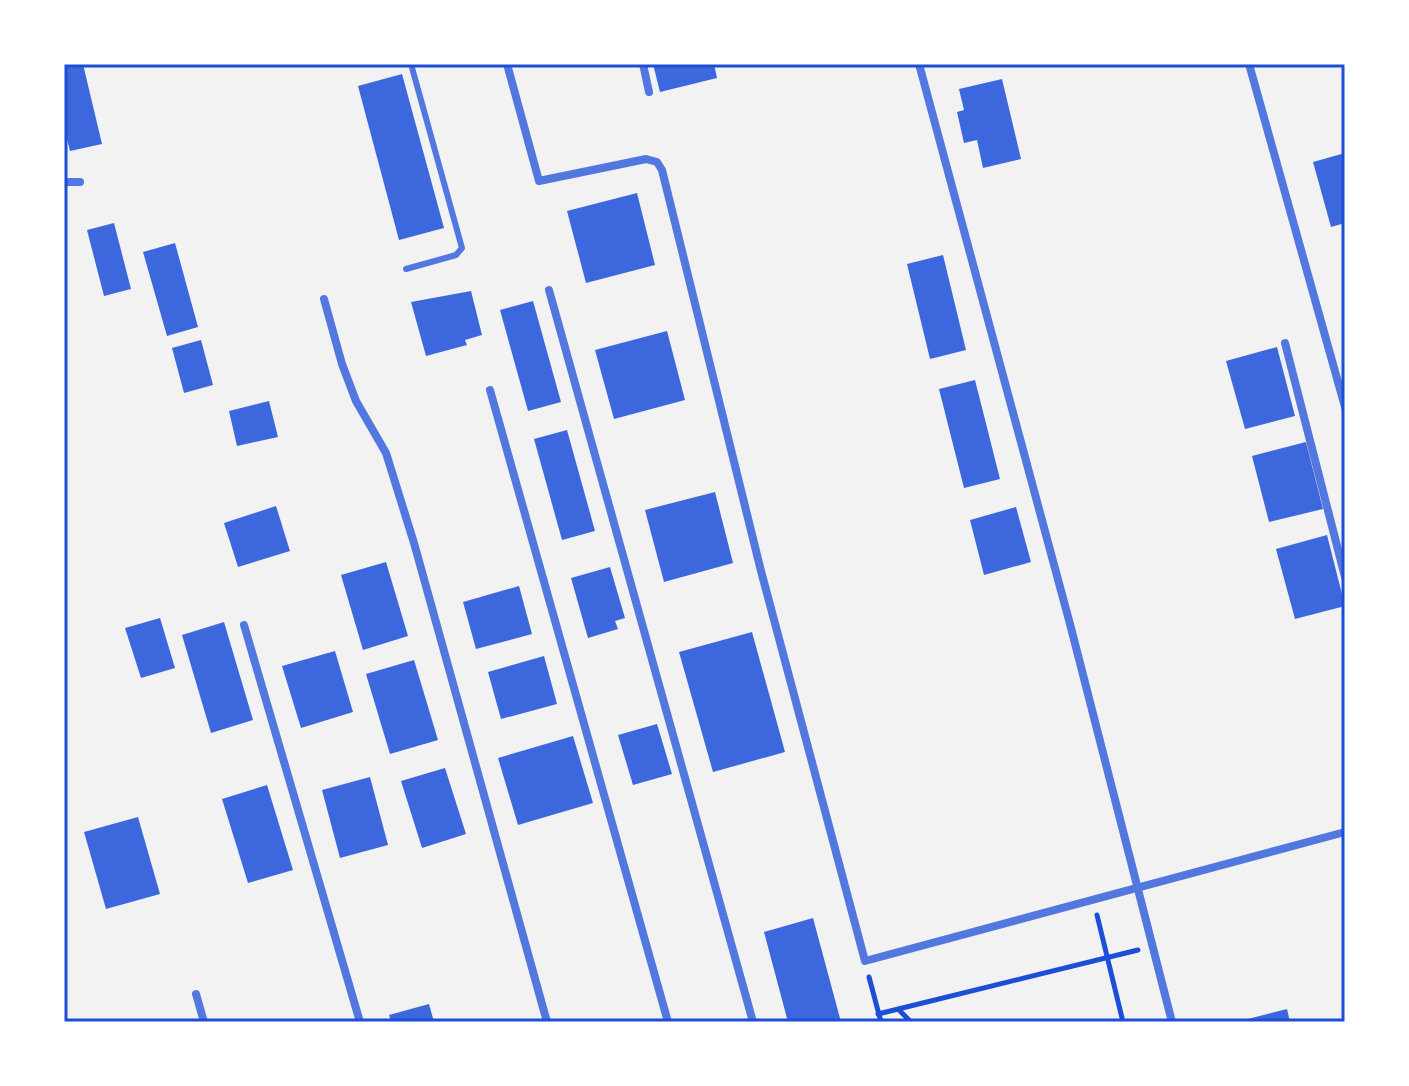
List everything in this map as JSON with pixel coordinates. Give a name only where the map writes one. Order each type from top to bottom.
[{"type":"street","points":[[507,64],[539,181],[646,159],[657,162],[662,170],[761,571],[865,961],[1345,832]]},
{"type":"street","points":[[643,64],[649,92]]},
{"type":"street","points":[[919,64],[1172,1022]]},
{"type":"street","points":[[1249,64],[1345,407]]},
{"type":"street","points":[[64,182],[80,182]]},
{"type":"street","points":[[549,290],[753,1022]]},
{"type":"street","points":[[324,299],[342,364],[356,401],[386,453],[414,543],[547,1022]]},
{"type":"street","points":[[1285,343],[1345,577]]},
{"type":"street","points":[[490,390],[668,1022]]},
{"type":"street","points":[[244,625],[360,1022]]},
{"type":"street","points":[[196,994],[204,1022]]},
{"type":"lane","points":[[406,269],[456,255],[462,248],[411,64]]},
{"type":"path","points":[[1093,899],[1123,1022]]},
{"type":"path","points":[[878,1014],[1153,946]]},
{"type":"path","points":[[865,961],[881,1022]]},
{"type":"path","points":[[898,1009],[911,1022]]},
{"type":"building","points":[[83,64],[102,144],[70,151],[64,127],[64,67]]},
{"type":"building","points":[[653,64],[714,64],[717,78],[660,92]]},
{"type":"building","points":[[402,74],[444,228],[399,240],[358,86]]},
{"type":"building","points":[[1002,79],[1021,159],[983,168],[977,140],[964,143],[957,112],[964,110],[959,89]]},
{"type":"building","points":[[1345,153],[1345,223],[1331,227],[1313,162]]},
{"type":"building","points":[[637,193],[655,265],[586,283],[567,211]]},
{"type":"building","points":[[114,223],[131,289],[104,296],[87,230]]},
{"type":"building","points":[[175,243],[198,327],[167,336],[143,252]]},
{"type":"building","points":[[943,255],[966,350],[930,359],[907,264]]},
{"type":"building","points":[[471,291],[482,335],[465,340],[467,345],[426,356],[411,302]]},
{"type":"building","points":[[533,301],[561,402],[528,411],[500,310]]},
{"type":"building","points":[[667,331],[685,400],[614,419],[595,350]]},
{"type":"building","points":[[201,340],[213,385],[184,393],[172,348]]},
{"type":"building","points":[[1277,347],[1295,416],[1245,429],[1226,361]]},
{"type":"building","points":[[975,380],[1000,479],[964,488],[939,389]]},
{"type":"building","points":[[269,401],[278,437],[237,446],[229,411]]},
{"type":"building","points":[[567,430],[595,531],[562,540],[534,439]]},
{"type":"building","points":[[1306,442],[1323,509],[1269,522],[1252,456]]},
{"type":"building","points":[[715,492],[733,563],[664,582],[645,510]]},
{"type":"building","points":[[276,506],[290,551],[238,567],[224,523]]},
{"type":"building","points":[[1016,507],[1031,562],[984,575],[970,520]]},
{"type":"building","points":[[1327,535],[1345,606],[1295,619],[1276,549]]},
{"type":"building","points":[[386,562],[408,636],[363,650],[341,575]]},
{"type":"building","points":[[610,567],[625,618],[615,621],[618,629],[588,638],[571,578]]},
{"type":"building","points":[[519,586],[532,634],[476,649],[463,602]]},
{"type":"building","points":[[160,618],[175,668],[141,678],[125,628]]},
{"type":"building","points":[[224,622],[253,720],[211,733],[182,635]]},
{"type":"building","points":[[752,632],[785,752],[713,772],[679,652]]},
{"type":"building","points":[[335,651],[353,712],[301,728],[282,666]]},
{"type":"building","points":[[544,656],[557,704],[501,719],[488,672]]},
{"type":"building","points":[[414,660],[438,740],[390,754],[366,674]]},
{"type":"building","points":[[657,724],[672,774],[633,785],[618,735]]},
{"type":"building","points":[[573,736],[593,803],[518,825],[498,758]]},
{"type":"building","points":[[445,768],[466,834],[422,848],[401,781]]},
{"type":"building","points":[[370,777],[388,845],[340,858],[322,790]]},
{"type":"building","points":[[267,785],[293,870],[248,883],[222,799]]},
{"type":"building","points":[[138,817],[160,894],[106,909],[84,832]]},
{"type":"building","points":[[813,918],[841,1022],[788,1022],[764,932]]},
{"type":"building","points":[[429,1004],[434,1022],[391,1022],[389,1015]]},
{"type":"building","points":[[1287,1009],[1290,1022],[1240,1022],[1240,1021]]}]
